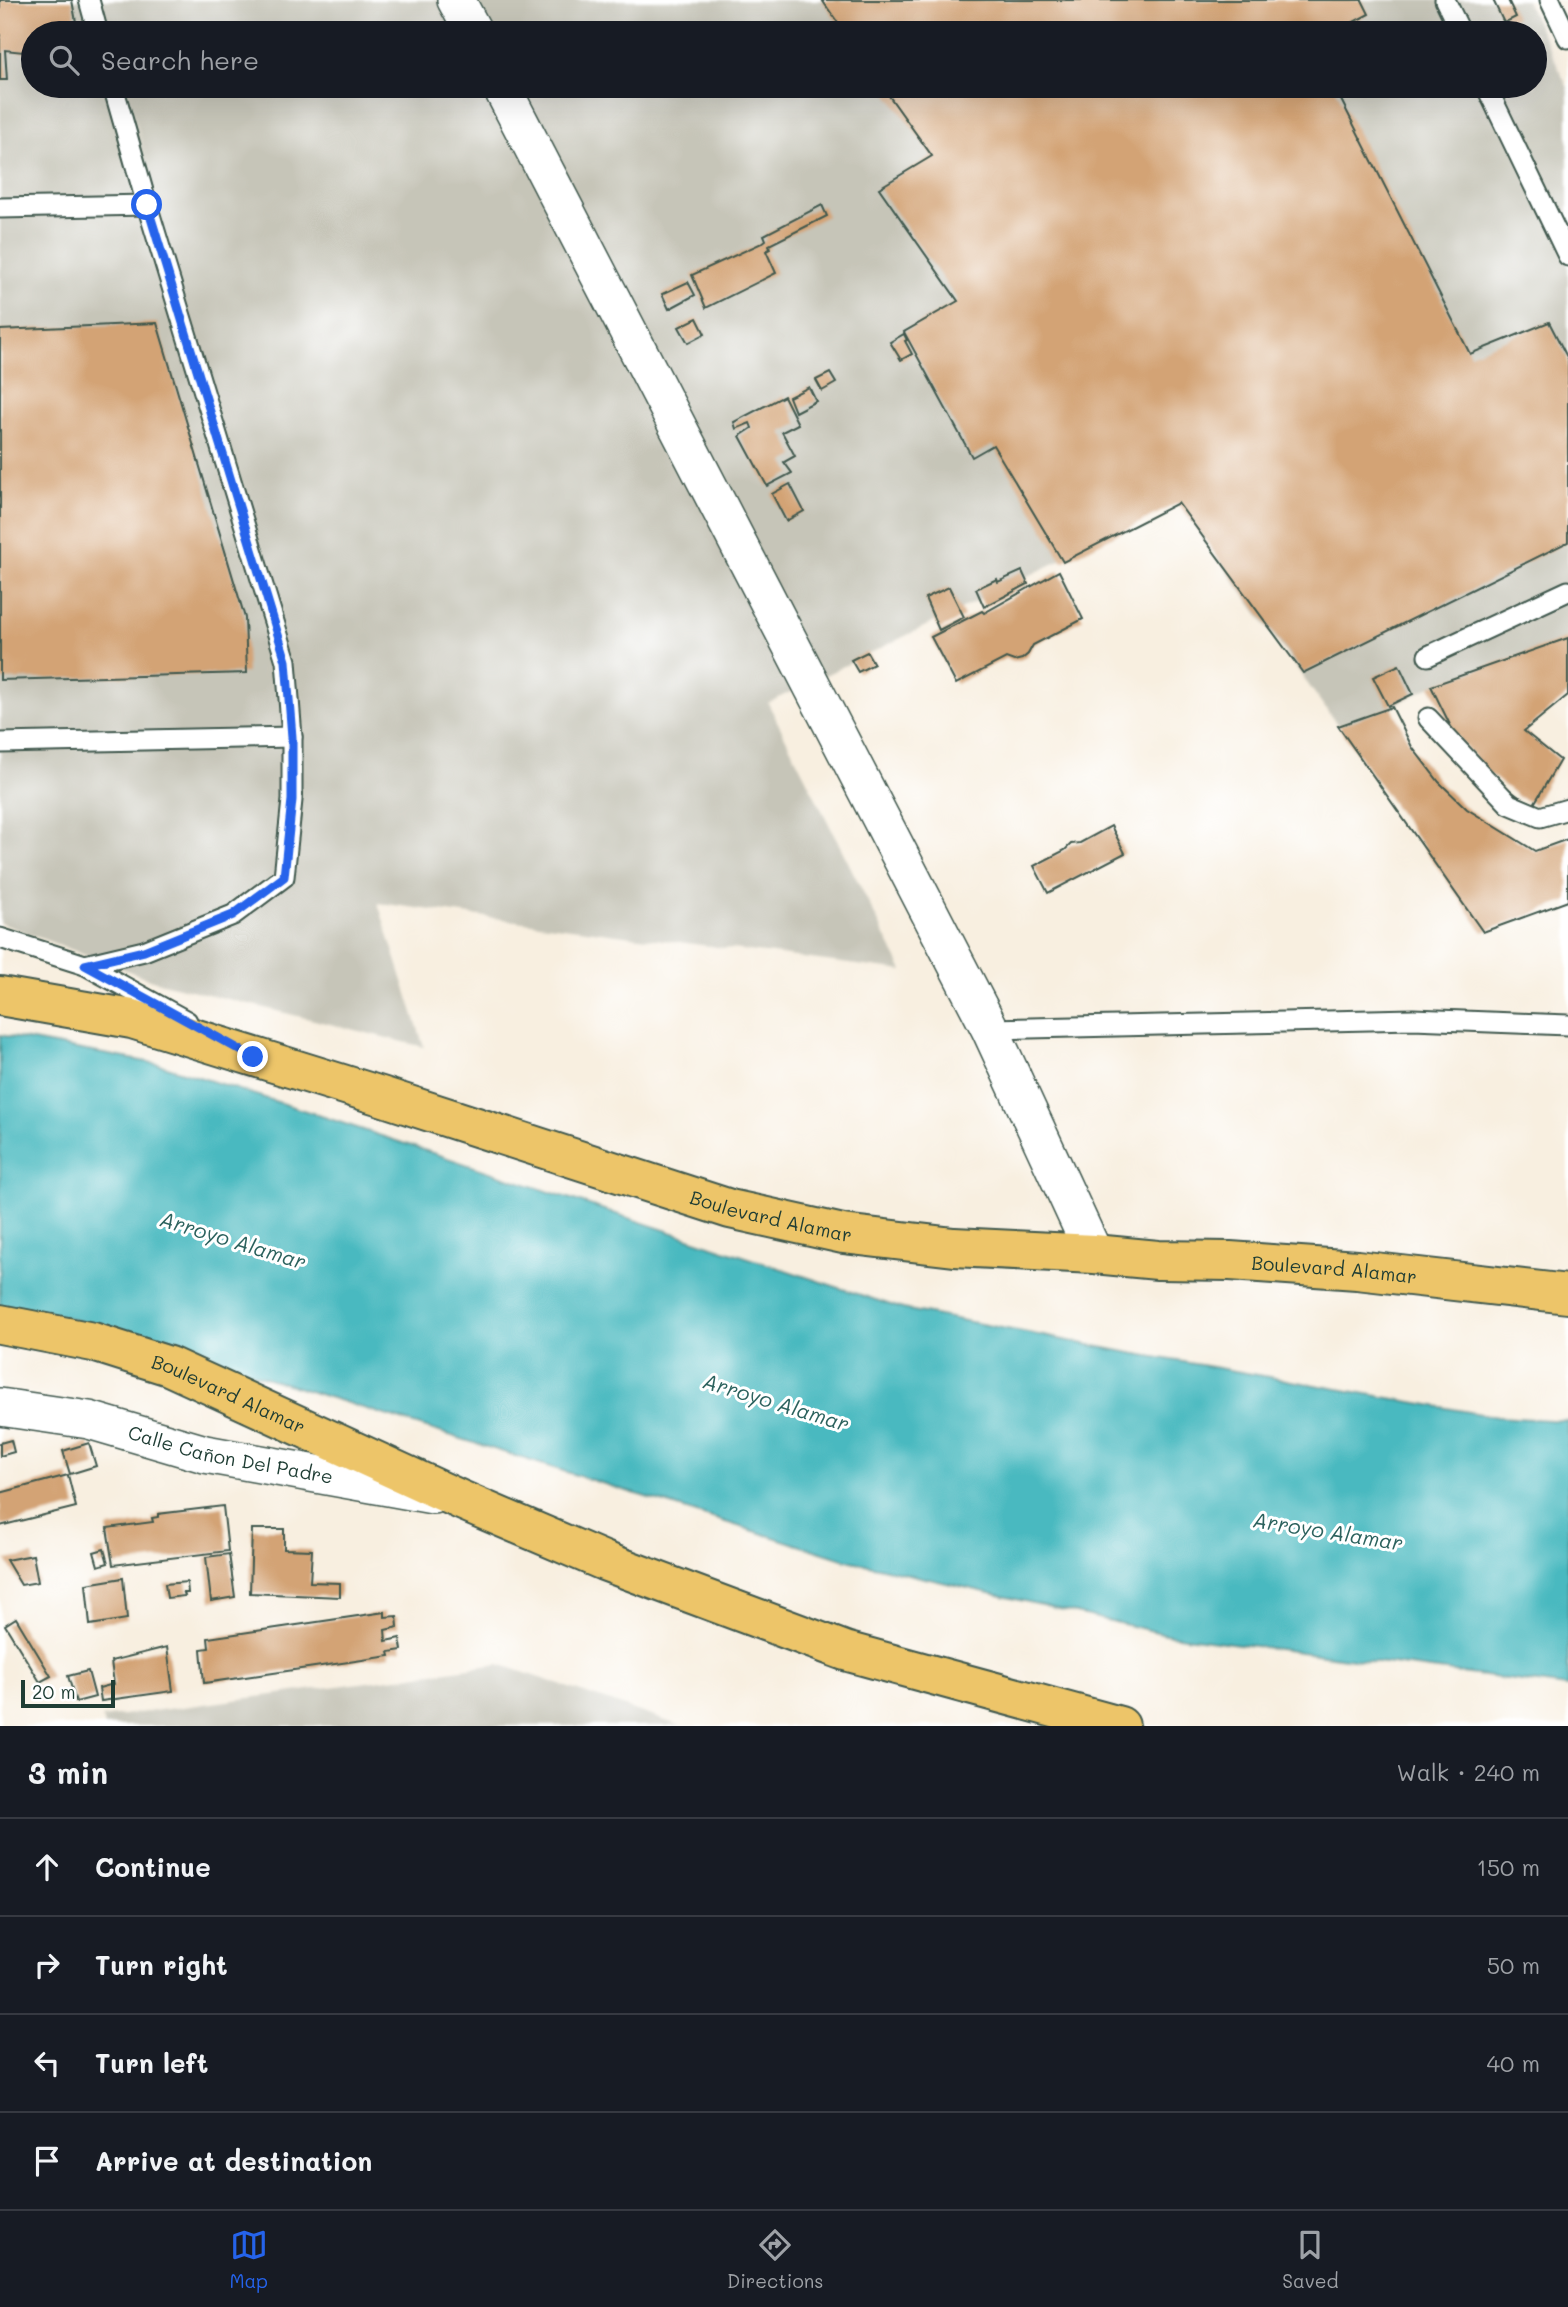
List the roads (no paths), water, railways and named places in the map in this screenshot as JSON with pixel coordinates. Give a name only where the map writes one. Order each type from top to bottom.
[{"type":"highway","name":"Boulevard Alamar","points":[[0,996],[132,1019],[730,1209],[843,1234],[926,1244],[1357,1270],[1568,1294]]},
{"type":"highway","name":"Boulevard Alamar","points":[[0,1324],[93,1342],[170,1366],[461,1500],[604,1561],[845,1651],[1120,1726]]},
{"type":"street","points":[[456,0],[467,21]]},
{"type":"street","points":[[507,98],[990,1029],[1094,1254]]},
{"type":"street","name":"Calle Cañon Del Padre","points":[[0,1408],[89,1420],[205,1454],[461,1500]]},
{"type":"lane","points":[[89,0],[95,21]]},
{"type":"lane","points":[[1445,0],[1455,21]]},
{"type":"lane","points":[[1550,0],[1568,38]]},
{"type":"lane","points":[[85,965],[144,951],[233,915],[284,877],[292,800],[292,737],[286,661],[116,98]]},
{"type":"lane","points":[[1492,98],[1568,256]]},
{"type":"lane","points":[[0,208],[147,205]]},
{"type":"lane","points":[[1429,656],[1568,592]]},
{"type":"lane","points":[[1429,718],[1509,804],[1540,817],[1568,809]]},
{"type":"lane","points":[[0,743],[292,737]]},
{"type":"lane","points":[[0,938],[85,965],[253,1057]]},
{"type":"lane","points":[[990,1029],[1413,1019],[1568,1025]]},
{"type":"water","name":"Arroyo Alamar","points":[[0,1035],[158,1064],[903,1309],[1126,1352],[1498,1417],[1568,1421],[1568,1687],[1170,1635],[843,1559],[217,1362],[61,1316],[0,1307]]}]
